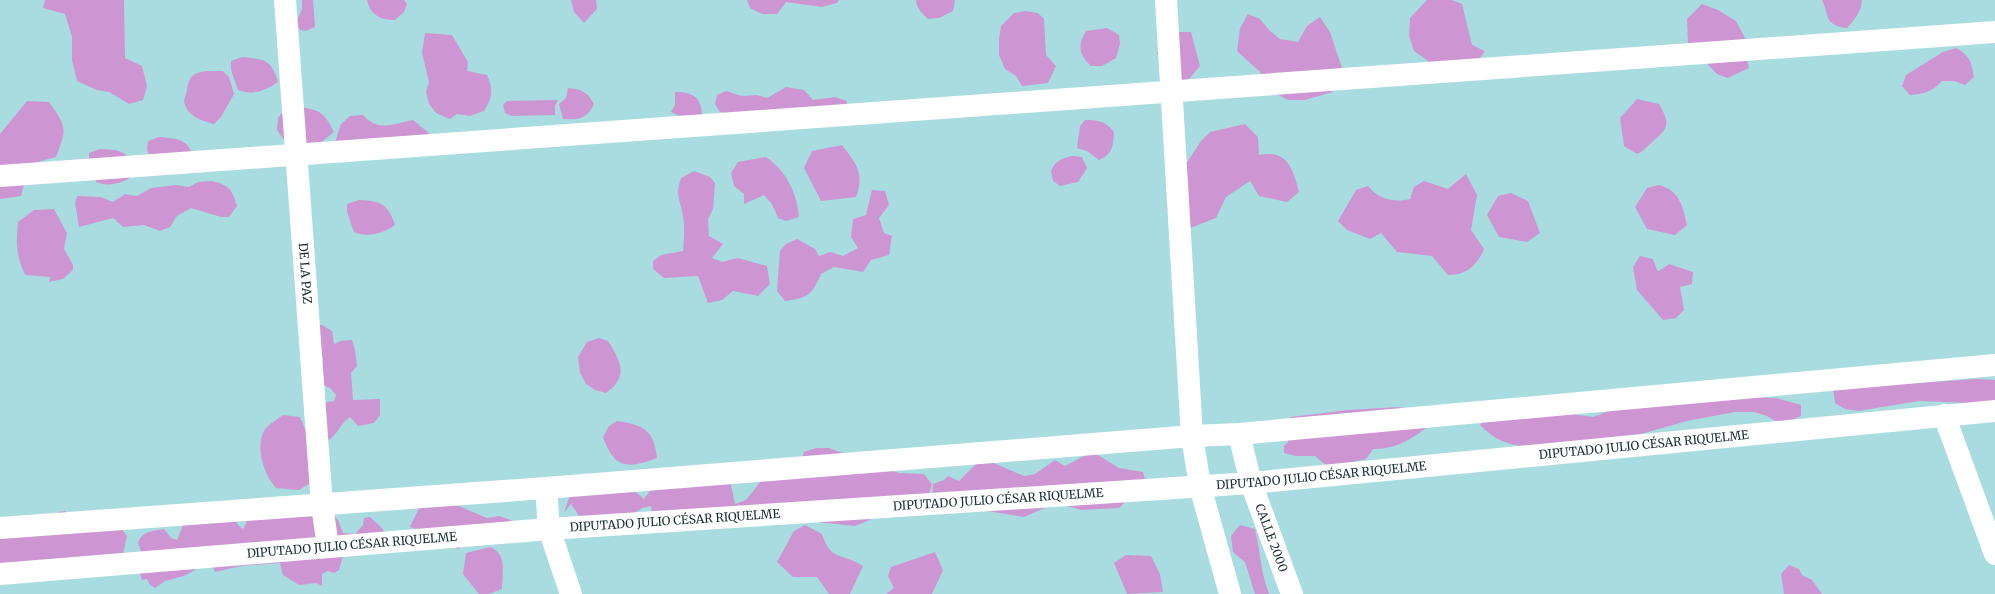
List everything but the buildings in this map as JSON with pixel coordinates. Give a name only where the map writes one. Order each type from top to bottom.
[{"type":"street","name":"DE LA PAZ","points":[[285,0],[295,154],[322,505],[328,547]]},
{"type":"street","points":[[1166,0],[1173,91],[1192,436],[1200,486],[1230,594]]},
{"type":"street","points":[[0,176],[1995,32]]},
{"type":"street","points":[[0,528],[546,488],[1192,436],[1239,434],[1995,365]]},
{"type":"street","name":"DIPUTADO JULIO CÉSAR RIQUELME","points":[[0,574],[549,529],[1251,483],[1995,411]]},
{"type":"street","points":[[1944,415],[1995,554]]},
{"type":"street","name":"CALLE 2000","points":[[1239,434],[1251,483],[1292,594]]},
{"type":"street","points":[[546,488],[549,529],[571,594]]},
{"type":"shaded area","points":[[45,0],[124,0],[125,58],[142,66],[147,86],[143,100],[129,104],[109,92],[97,90],[77,81],[72,60],[72,37],[65,14],[43,8]]},
{"type":"shaded area","points":[[302,0],[313,0],[315,27],[306,31],[300,30],[296,23],[302,9]]},
{"type":"shaded area","points":[[367,0],[404,0],[407,4],[404,12],[395,20],[390,20],[381,18],[373,13]]},
{"type":"shaded area","points":[[571,0],[596,0],[597,9],[584,23],[574,12]]},
{"type":"shaded area","points":[[747,0],[839,0],[837,3],[822,7],[786,2],[777,14],[762,14],[750,8]]},
{"type":"shaded area","points":[[916,0],[955,0],[953,11],[939,18],[928,19],[918,8]]},
{"type":"shaded area","points":[[1427,0],[1452,0],[1462,4],[1472,45],[1485,51],[1467,76],[1438,79],[1428,61],[1414,51],[1409,36],[1410,18]]},
{"type":"shaded area","points":[[1822,0],[1862,0],[1857,15],[1847,28],[1840,27],[1831,22],[1827,16]]},
{"type":"shaded area","points":[[1702,4],[1718,10],[1736,21],[1747,42],[1747,60],[1749,68],[1728,78],[1717,74],[1688,44],[1687,19]]},
{"type":"shaded area","points":[[1025,11],[1038,13],[1044,19],[1046,55],[1056,66],[1048,83],[1022,86],[1016,76],[1005,69],[999,55],[1001,26],[1014,13]]},
{"type":"shaded area","points":[[1248,14],[1260,19],[1270,31],[1280,39],[1298,42],[1307,26],[1320,17],[1330,32],[1342,68],[1333,92],[1305,100],[1288,100],[1274,93],[1259,71],[1237,51],[1240,28]]},
{"type":"shaded area","points":[[1107,28],[1119,35],[1120,44],[1116,58],[1102,66],[1091,66],[1082,54],[1080,45],[1083,36],[1086,31]]},
{"type":"shaded area","points":[[1180,32],[1191,32],[1200,66],[1185,84],[1173,83],[1157,53]]},
{"type":"shaded area","points":[[425,33],[452,35],[468,62],[467,71],[487,75],[491,85],[491,94],[484,111],[470,116],[457,114],[450,119],[436,113],[429,104],[426,92],[429,82],[422,53]]},
{"type":"shaded area","points":[[1956,48],[1967,56],[1972,67],[1974,77],[1965,85],[1954,81],[1942,81],[1928,92],[1910,95],[1902,86],[1906,75],[1943,52]]},
{"type":"shaded area","points":[[242,57],[266,62],[273,69],[278,82],[254,92],[243,92],[238,90],[231,70],[231,61]]},
{"type":"shaded area","points":[[207,71],[223,71],[229,77],[234,94],[221,117],[214,124],[196,117],[188,111],[184,102],[189,81],[192,76]]},
{"type":"shaded area","points":[[786,87],[804,90],[813,100],[835,97],[847,101],[843,121],[740,116],[720,112],[715,104],[717,95],[726,91],[742,96],[757,95],[767,98]]},
{"type":"shaded area","points":[[568,88],[577,89],[584,92],[594,104],[588,113],[582,118],[563,119],[559,104],[566,98]]},
{"type":"shaded area","points":[[675,92],[691,94],[695,97],[702,109],[702,115],[680,116],[671,112],[675,105]]},
{"type":"shaded area","points":[[1637,99],[1659,104],[1665,117],[1666,127],[1664,131],[1644,150],[1637,154],[1624,146],[1620,118]]},
{"type":"shaded area","points":[[558,100],[555,106],[555,115],[511,116],[505,113],[503,105],[507,101]]},
{"type":"shaded area","points":[[27,101],[49,102],[62,123],[62,140],[56,157],[34,163],[25,181],[21,196],[0,199],[0,134]]},
{"type":"shaded area","points":[[301,107],[318,111],[322,114],[334,132],[315,147],[287,144],[277,130],[278,118],[284,110]]},
{"type":"shaded area","points":[[363,115],[374,124],[380,125],[392,125],[413,120],[429,133],[426,152],[335,142],[341,124],[350,116]]},
{"type":"shaded area","points":[[1085,120],[1101,122],[1108,125],[1114,132],[1110,152],[1104,158],[1099,160],[1087,151],[1077,148],[1080,126]]},
{"type":"shaded area","points":[[1245,124],[1258,137],[1259,155],[1276,155],[1287,162],[1294,175],[1299,192],[1287,202],[1259,196],[1250,181],[1226,197],[1216,218],[1190,228],[1167,210],[1169,190],[1201,141],[1210,132]]},
{"type":"shaded area","points":[[159,137],[183,142],[193,154],[195,162],[153,162],[147,150],[148,141]]},
{"type":"shaded area","points":[[842,145],[858,169],[860,182],[856,197],[821,201],[804,168],[812,151]]},
{"type":"shaded area","points":[[100,149],[114,150],[124,153],[128,156],[134,166],[136,174],[112,184],[101,184],[96,182],[89,161],[89,153]]},
{"type":"shaded area","points":[[1073,156],[1082,157],[1087,168],[1078,182],[1060,186],[1053,181],[1051,171],[1055,164],[1060,160]]},
{"type":"shaded area","points":[[766,157],[779,169],[789,183],[796,199],[799,217],[786,221],[778,218],[772,204],[764,195],[744,204],[744,194],[734,186],[731,173],[738,162]]},
{"type":"shaded area","points":[[694,171],[710,177],[715,183],[713,209],[708,219],[709,236],[723,244],[712,258],[722,262],[738,258],[767,266],[770,284],[758,296],[733,291],[722,300],[708,303],[698,276],[664,278],[653,269],[653,261],[661,255],[683,251],[684,225],[678,189],[681,178]]},
{"type":"shaded area","points":[[1466,174],[1477,195],[1471,230],[1484,249],[1474,265],[1460,273],[1448,275],[1432,256],[1397,252],[1381,233],[1370,239],[1347,230],[1338,221],[1356,190],[1368,186],[1377,194],[1387,199],[1404,200],[1410,199],[1414,187],[1424,181],[1448,189]]},
{"type":"shaded area","points":[[212,181],[226,186],[233,195],[237,206],[229,217],[221,217],[191,208],[177,216],[170,227],[160,231],[144,225],[123,227],[113,218],[79,227],[75,203],[77,196],[101,197],[113,202],[125,194],[137,196],[151,188],[176,185],[189,187],[198,182]]},
{"type":"shaded area","points":[[1659,185],[1666,187],[1676,195],[1684,211],[1687,225],[1675,235],[1647,229],[1635,207],[1647,188]]},
{"type":"shaded area","points":[[872,190],[885,191],[889,205],[879,218],[884,233],[892,236],[889,255],[871,260],[863,272],[834,267],[821,274],[815,287],[804,297],[785,301],[777,291],[780,251],[786,244],[797,239],[815,249],[819,256],[830,252],[843,256],[858,248],[851,237],[853,219],[866,215]]},
{"type":"shaded area","points":[[1511,193],[1528,201],[1540,233],[1527,242],[1499,237],[1487,215],[1498,196]]},
{"type":"shaded area","points":[[359,200],[372,201],[382,205],[389,212],[395,225],[376,234],[365,235],[354,232],[347,212],[347,204]]},
{"type":"shaded area","points":[[54,209],[67,233],[64,249],[73,265],[73,270],[63,279],[49,282],[50,277],[25,275],[18,255],[17,230],[18,222],[34,210]]},
{"type":"shaded area","points":[[1640,256],[1653,259],[1657,270],[1659,271],[1669,264],[1693,272],[1692,284],[1680,287],[1684,310],[1676,318],[1663,320],[1637,290],[1633,267]]},
{"type":"shaded area","points":[[314,325],[322,325],[332,331],[334,344],[341,341],[352,340],[357,366],[351,373],[353,400],[380,399],[380,415],[374,423],[358,426],[350,417],[334,436],[326,442],[323,403],[334,401],[336,395],[330,388],[323,385],[318,361],[323,360]]},
{"type":"shaded area","points":[[599,338],[608,341],[616,355],[620,368],[618,381],[606,393],[595,390],[586,384],[580,373],[578,357],[587,342]]},
{"type":"shaded area","points":[[1976,379],[1995,380],[1995,414],[1972,403],[1919,401],[1858,411],[1845,409],[1835,403],[1833,389]]},
{"type":"shaded area","points":[[1751,397],[1776,398],[1801,405],[1801,416],[1790,421],[1777,422],[1767,416],[1754,412],[1735,412],[1687,421],[1641,434],[1529,446],[1515,445],[1502,441],[1491,435],[1480,425],[1487,417],[1558,412],[1593,417],[1617,408]]},
{"type":"shaded area","points":[[1398,407],[1411,409],[1430,425],[1404,442],[1389,448],[1373,449],[1366,459],[1348,463],[1334,472],[1315,456],[1296,456],[1284,453],[1284,446],[1288,442],[1288,436],[1282,425],[1291,417],[1348,410]]},
{"type":"shaded area","points":[[283,415],[300,417],[306,431],[319,478],[299,490],[276,488],[268,476],[262,461],[260,445],[264,431],[270,424]]},
{"type":"shaded area","points":[[617,421],[641,427],[646,430],[653,441],[657,458],[647,462],[630,465],[617,461],[607,448],[603,437],[609,426]]},
{"type":"shaded area","points":[[816,448],[829,448],[899,473],[924,474],[932,484],[926,506],[889,512],[855,526],[730,513],[653,518],[651,506],[642,508],[610,530],[586,526],[571,504],[564,513],[572,489],[628,485],[644,499],[659,478],[730,480],[735,504],[746,500],[761,481],[797,476],[804,452]]},
{"type":"shaded area","points":[[1086,455],[1098,455],[1119,468],[1143,472],[1146,483],[1119,508],[1081,510],[1056,503],[1024,517],[975,509],[932,496],[933,484],[944,480],[948,476],[959,481],[976,464],[989,461],[1024,476],[1035,474],[1055,460],[1065,466]]},
{"type":"shaded area","points":[[429,502],[454,504],[487,518],[499,516],[511,520],[515,530],[465,539],[459,549],[436,543],[428,534],[410,527],[419,508]]},
{"type":"shaded area","points":[[117,508],[123,520],[123,531],[127,536],[123,554],[0,565],[0,528],[50,521],[59,512],[65,511],[69,515],[108,517]]},
{"type":"shaded area","points":[[246,511],[329,511],[338,520],[343,533],[355,534],[363,525],[364,518],[370,517],[383,529],[385,541],[344,553],[339,570],[334,573],[328,571],[322,574],[322,586],[316,583],[299,585],[283,575],[280,563],[241,566],[215,572],[212,565],[206,564],[184,576],[165,581],[155,588],[150,585],[147,579],[142,580],[137,562],[142,554],[138,543],[145,534],[164,529],[171,538],[177,540],[186,518],[233,512],[238,525],[243,529],[246,524]]},
{"type":"shaded area","points":[[805,525],[822,534],[825,543],[833,553],[863,566],[850,594],[829,594],[817,577],[793,577],[777,562],[794,531]]},
{"type":"shaded area","points":[[1240,525],[1255,529],[1262,570],[1269,594],[1255,594],[1245,562],[1233,552],[1231,536]]},
{"type":"shaded area","points":[[490,547],[496,550],[502,559],[502,589],[489,594],[479,594],[463,574],[466,553]]},
{"type":"shaded area","points":[[935,552],[943,570],[932,594],[886,594],[894,588],[888,576],[891,567]]},
{"type":"shaded area","points":[[1126,555],[1151,556],[1160,574],[1163,592],[1127,594],[1114,563]]},
{"type":"shaded area","points":[[1789,565],[1799,569],[1802,575],[1812,580],[1822,594],[1784,594],[1781,574]]}]
